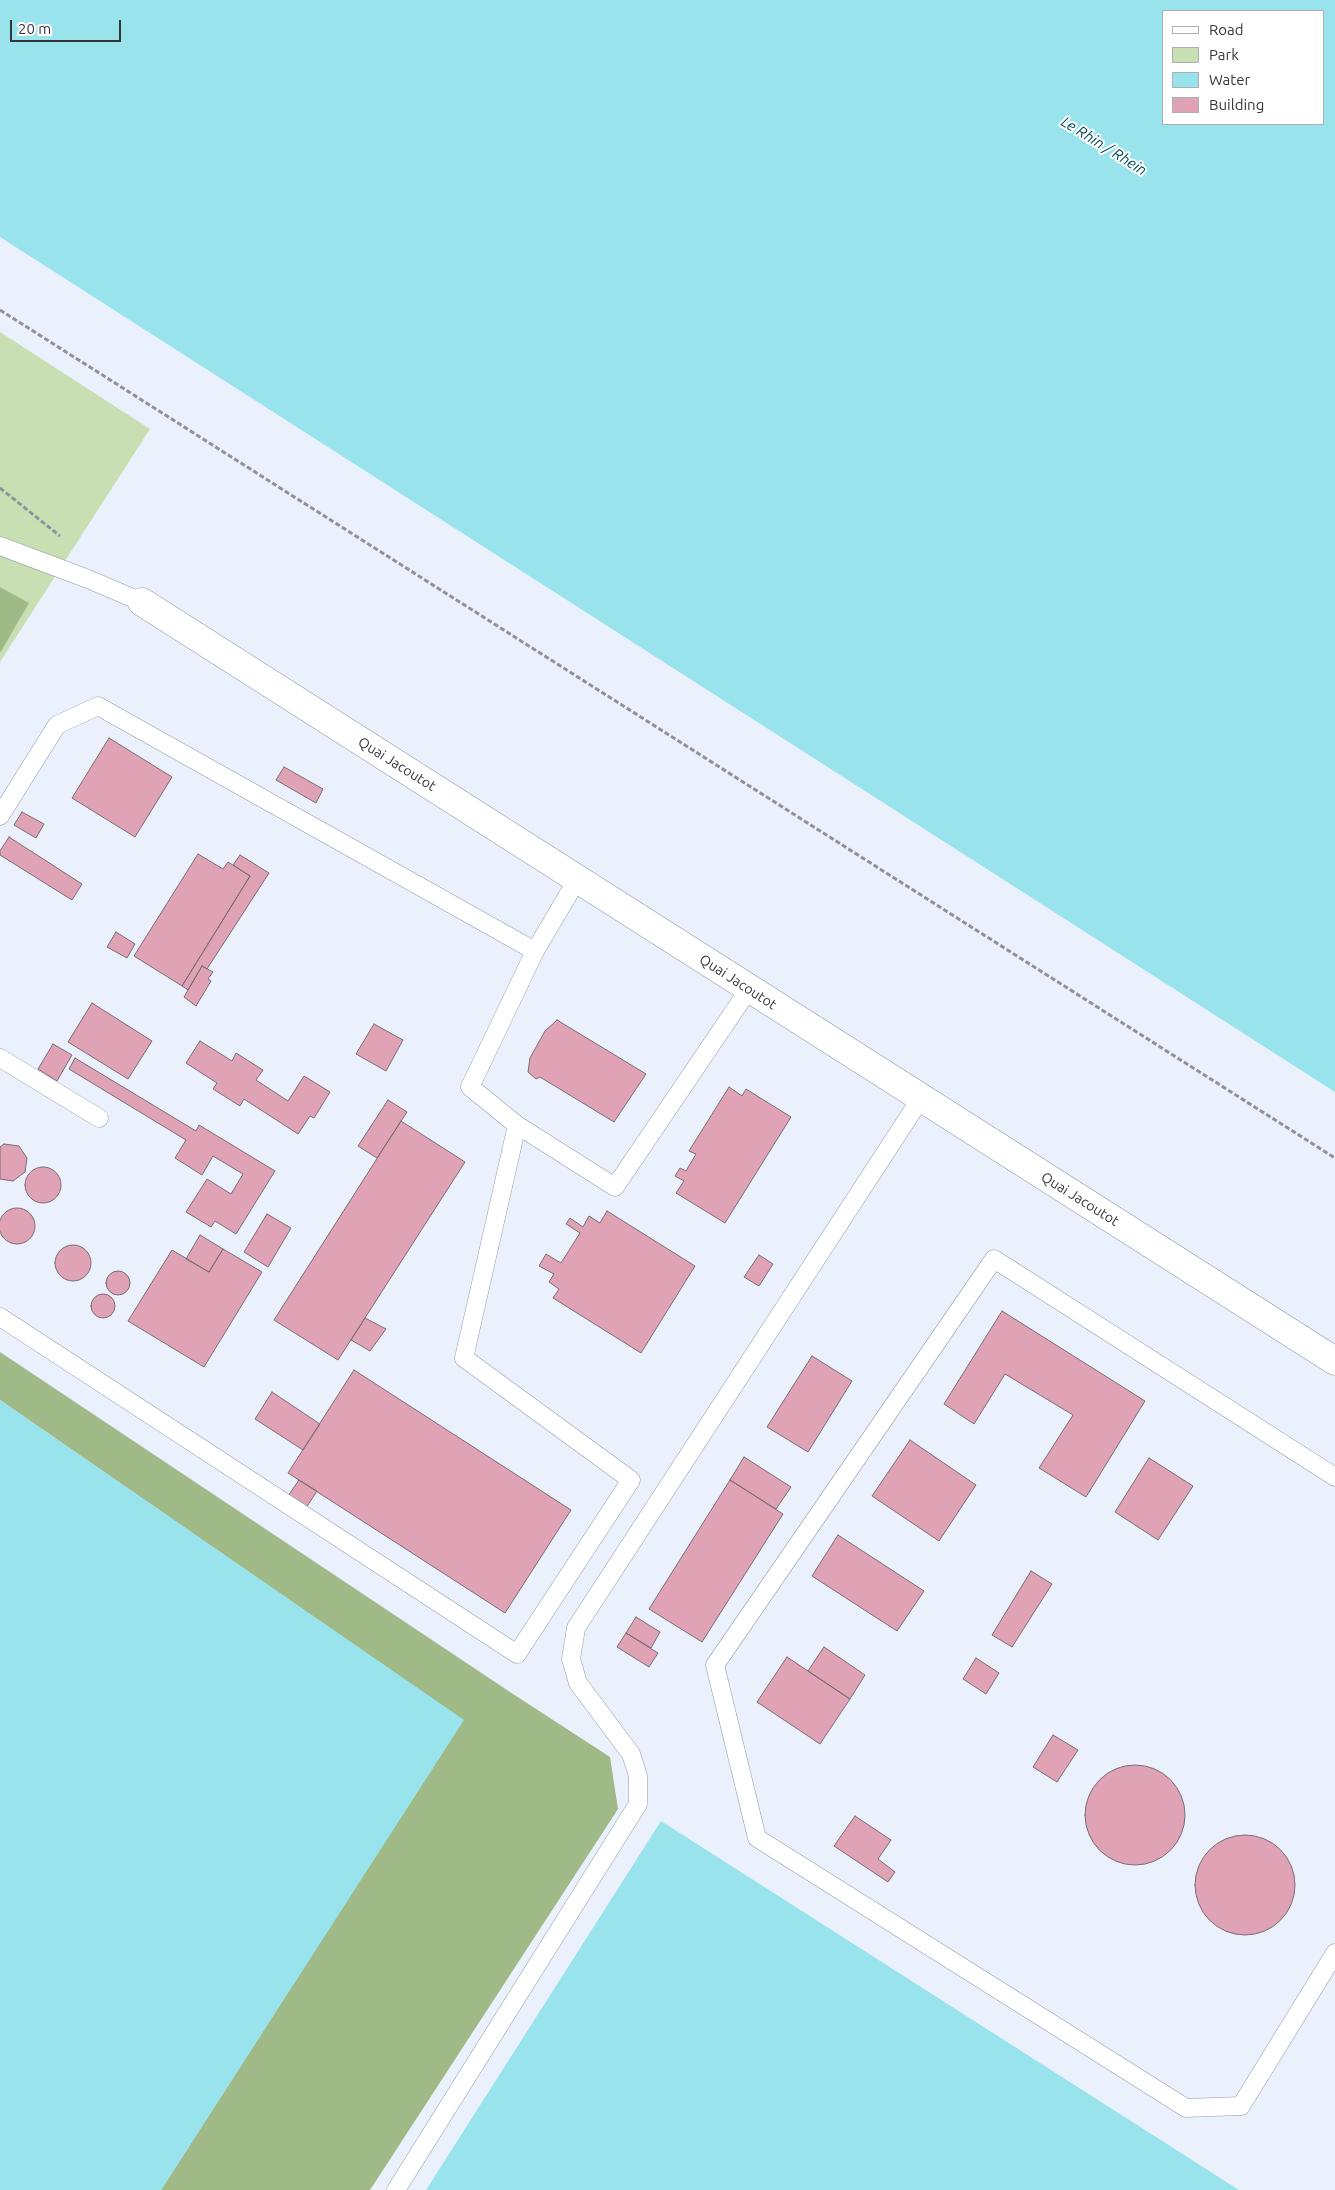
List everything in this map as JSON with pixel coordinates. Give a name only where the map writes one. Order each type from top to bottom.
[{"type":"street","name":"Quai Jacoutot","points":[[142,602],[1335,1361]]},
{"type":"lane","points":[[0,546],[71,572],[142,602]]},
{"type":"lane","points":[[0,816],[57,725],[98,706],[535,951]]},
{"type":"lane","points":[[578,878],[535,951],[470,1088],[517,1125],[615,1186],[749,989]]},
{"type":"lane","points":[[0,1058],[99,1118]]},
{"type":"lane","points":[[396,2190],[638,1804],[638,1776],[631,1754],[578,1683],[571,1659],[576,1628],[922,1098]]},
{"type":"lane","points":[[0,1317],[517,1654],[631,1480],[464,1358],[517,1125]]},
{"type":"lane","points":[[1335,1477],[994,1259],[715,1665],[757,1838],[1186,2108],[1241,2106],[1335,1953]]},
{"type":"path","points":[[0,310],[1335,1158]]},
{"type":"green space","points":[[0,332],[150,429],[0,662]]},
{"type":"green space","points":[[0,587],[29,603],[0,653]]},
{"type":"green space","points":[[0,1352],[610,1757],[618,1809],[370,2190],[161,2190],[463,1720],[0,1400]]},
{"type":"water","name":"Le Rhin / Rhein","points":[[0,0],[1335,0],[1335,1092],[0,237]]},
{"type":"water","points":[[0,1400],[464,1720],[161,2190],[0,2190]]},
{"type":"water","points":[[661,1821],[1239,2190],[426,2190]]},
{"type":"building","points":[[109,738],[172,777],[135,837],[72,798]]},
{"type":"building","points":[[284,767],[323,789],[316,803],[276,780]]},
{"type":"building","points":[[22,812],[44,824],[36,838],[14,825]]},
{"type":"building","points":[[9,837],[82,884],[72,900],[0,855],[0,851]]},
{"type":"building","points":[[198,854],[223,869],[228,862],[250,876],[182,986],[134,956]]},
{"type":"building","points":[[240,855],[269,873],[207,969],[202,966],[188,990],[182,986],[250,876],[233,865]]},
{"type":"building","points":[[116,932],[135,944],[127,958],[107,947]]},
{"type":"building","points":[[202,966],[213,972],[208,979],[211,981],[196,1006],[184,997]]},
{"type":"building","points":[[92,1003],[152,1041],[128,1079],[68,1042]]},
{"type":"building","points":[[557,1020],[646,1074],[614,1122],[540,1077],[536,1079],[528,1072],[530,1058],[545,1031]]},
{"type":"building","points":[[374,1024],[403,1040],[386,1071],[356,1054]]},
{"type":"building","points":[[200,1041],[232,1061],[236,1053],[263,1070],[256,1080],[288,1101],[304,1076],[330,1092],[314,1118],[310,1116],[298,1134],[244,1099],[240,1106],[213,1089],[217,1083],[186,1063]]},
{"type":"building","points":[[53,1044],[72,1055],[57,1081],[38,1069]]},
{"type":"building","points":[[75,1058],[196,1131],[199,1125],[275,1171],[236,1234],[215,1221],[211,1227],[186,1212],[207,1179],[231,1194],[243,1174],[213,1156],[202,1175],[175,1158],[186,1140],[69,1069]]},
{"type":"building","points":[[729,1087],[742,1096],[746,1089],[791,1117],[725,1223],[676,1193],[684,1181],[675,1176],[680,1168],[686,1171],[696,1154],[689,1151]]},
{"type":"building","points":[[388,1100],[407,1112],[377,1158],[358,1146]]},
{"type":"building","points":[[401,1121],[465,1162],[338,1360],[274,1320]]},
{"type":"building","points":[[4,1144],[19,1146],[27,1158],[25,1172],[13,1181],[0,1179],[0,1147]]},
{"type":"building","points":[[43,1167],[50,1168],[56,1172],[60,1178],[60,1192],[56,1198],[50,1202],[43,1203],[36,1202],[30,1198],[26,1192],[25,1185],[26,1178],[30,1172],[36,1168]]},
{"type":"building","points":[[17,1208],[24,1209],[30,1213],[34,1219],[34,1233],[30,1239],[24,1243],[17,1244],[10,1243],[4,1239],[0,1233],[-1,1226],[0,1219],[4,1213],[10,1209]]},
{"type":"building","points":[[607,1211],[695,1266],[641,1353],[553,1298],[559,1289],[549,1282],[554,1274],[539,1266],[546,1254],[561,1263],[580,1233],[566,1224],[570,1218],[583,1227],[589,1216],[600,1223]]},
{"type":"building","points":[[267,1214],[291,1228],[268,1267],[244,1252]]},
{"type":"building","points":[[200,1235],[223,1249],[209,1272],[186,1259]]},
{"type":"building","points":[[73,1245],[80,1246],[86,1250],[90,1256],[90,1270],[86,1276],[80,1280],[73,1281],[66,1280],[60,1276],[56,1270],[55,1263],[56,1256],[60,1250],[66,1246]]},
{"type":"building","points":[[223,1249],[262,1272],[204,1367],[128,1321],[172,1250],[209,1272]]},
{"type":"building","points":[[759,1255],[773,1264],[759,1286],[744,1277]]},
{"type":"building","points":[[118,1271],[127,1274],[130,1283],[127,1292],[118,1295],[109,1292],[106,1283],[109,1274]]},
{"type":"building","points":[[103,1294],[112,1297],[115,1306],[112,1315],[103,1318],[94,1315],[91,1306],[94,1297]]},
{"type":"building","points":[[1002,1311],[1145,1401],[1086,1497],[1039,1468],[1073,1415],[1005,1374],[974,1424],[944,1404]]},
{"type":"building","points":[[365,1318],[386,1329],[370,1351],[351,1340]]},
{"type":"building","points":[[812,1356],[852,1381],[808,1452],[767,1427]]},
{"type":"building","points":[[354,1370],[571,1510],[505,1613],[288,1473]]},
{"type":"building","points":[[272,1392],[320,1424],[303,1450],[255,1419]]},
{"type":"building","points":[[910,1440],[976,1485],[939,1541],[872,1496]]},
{"type":"building","points":[[744,1457],[791,1487],[776,1509],[730,1480]]},
{"type":"building","points":[[1149,1458],[1193,1486],[1158,1540],[1115,1512]]},
{"type":"building","points":[[299,1480],[317,1491],[306,1508],[288,1496]]},
{"type":"building","points":[[730,1480],[783,1514],[702,1642],[649,1609]]},
{"type":"building","points":[[838,1535],[924,1591],[897,1631],[812,1576]]},
{"type":"building","points":[[1031,1571],[1052,1584],[1012,1647],[992,1635]]},
{"type":"building","points":[[636,1617],[660,1632],[651,1648],[626,1633]]},
{"type":"building","points":[[626,1633],[658,1653],[649,1667],[617,1647]]},
{"type":"building","points":[[824,1647],[865,1675],[850,1699],[808,1671]]},
{"type":"building","points":[[787,1657],[850,1699],[820,1744],[757,1702]]},
{"type":"building","points":[[976,1658],[999,1673],[986,1694],[963,1679]]},
{"type":"building","points":[[1053,1735],[1078,1750],[1057,1782],[1033,1767]]},
{"type":"building","points":[[1135,1765],[1154,1768],[1171,1779],[1182,1796],[1185,1815],[1182,1834],[1171,1851],[1154,1862],[1135,1865],[1116,1862],[1099,1851],[1088,1834],[1085,1815],[1088,1796],[1099,1779],[1116,1768]]},
{"type":"building","points":[[855,1816],[891,1840],[878,1859],[895,1872],[888,1882],[834,1846]]},
{"type":"building","points":[[1245,1835],[1264,1838],[1281,1849],[1292,1866],[1295,1885],[1292,1904],[1281,1921],[1264,1932],[1245,1935],[1226,1932],[1209,1921],[1198,1904],[1195,1885],[1198,1866],[1209,1849],[1226,1838]]}]
